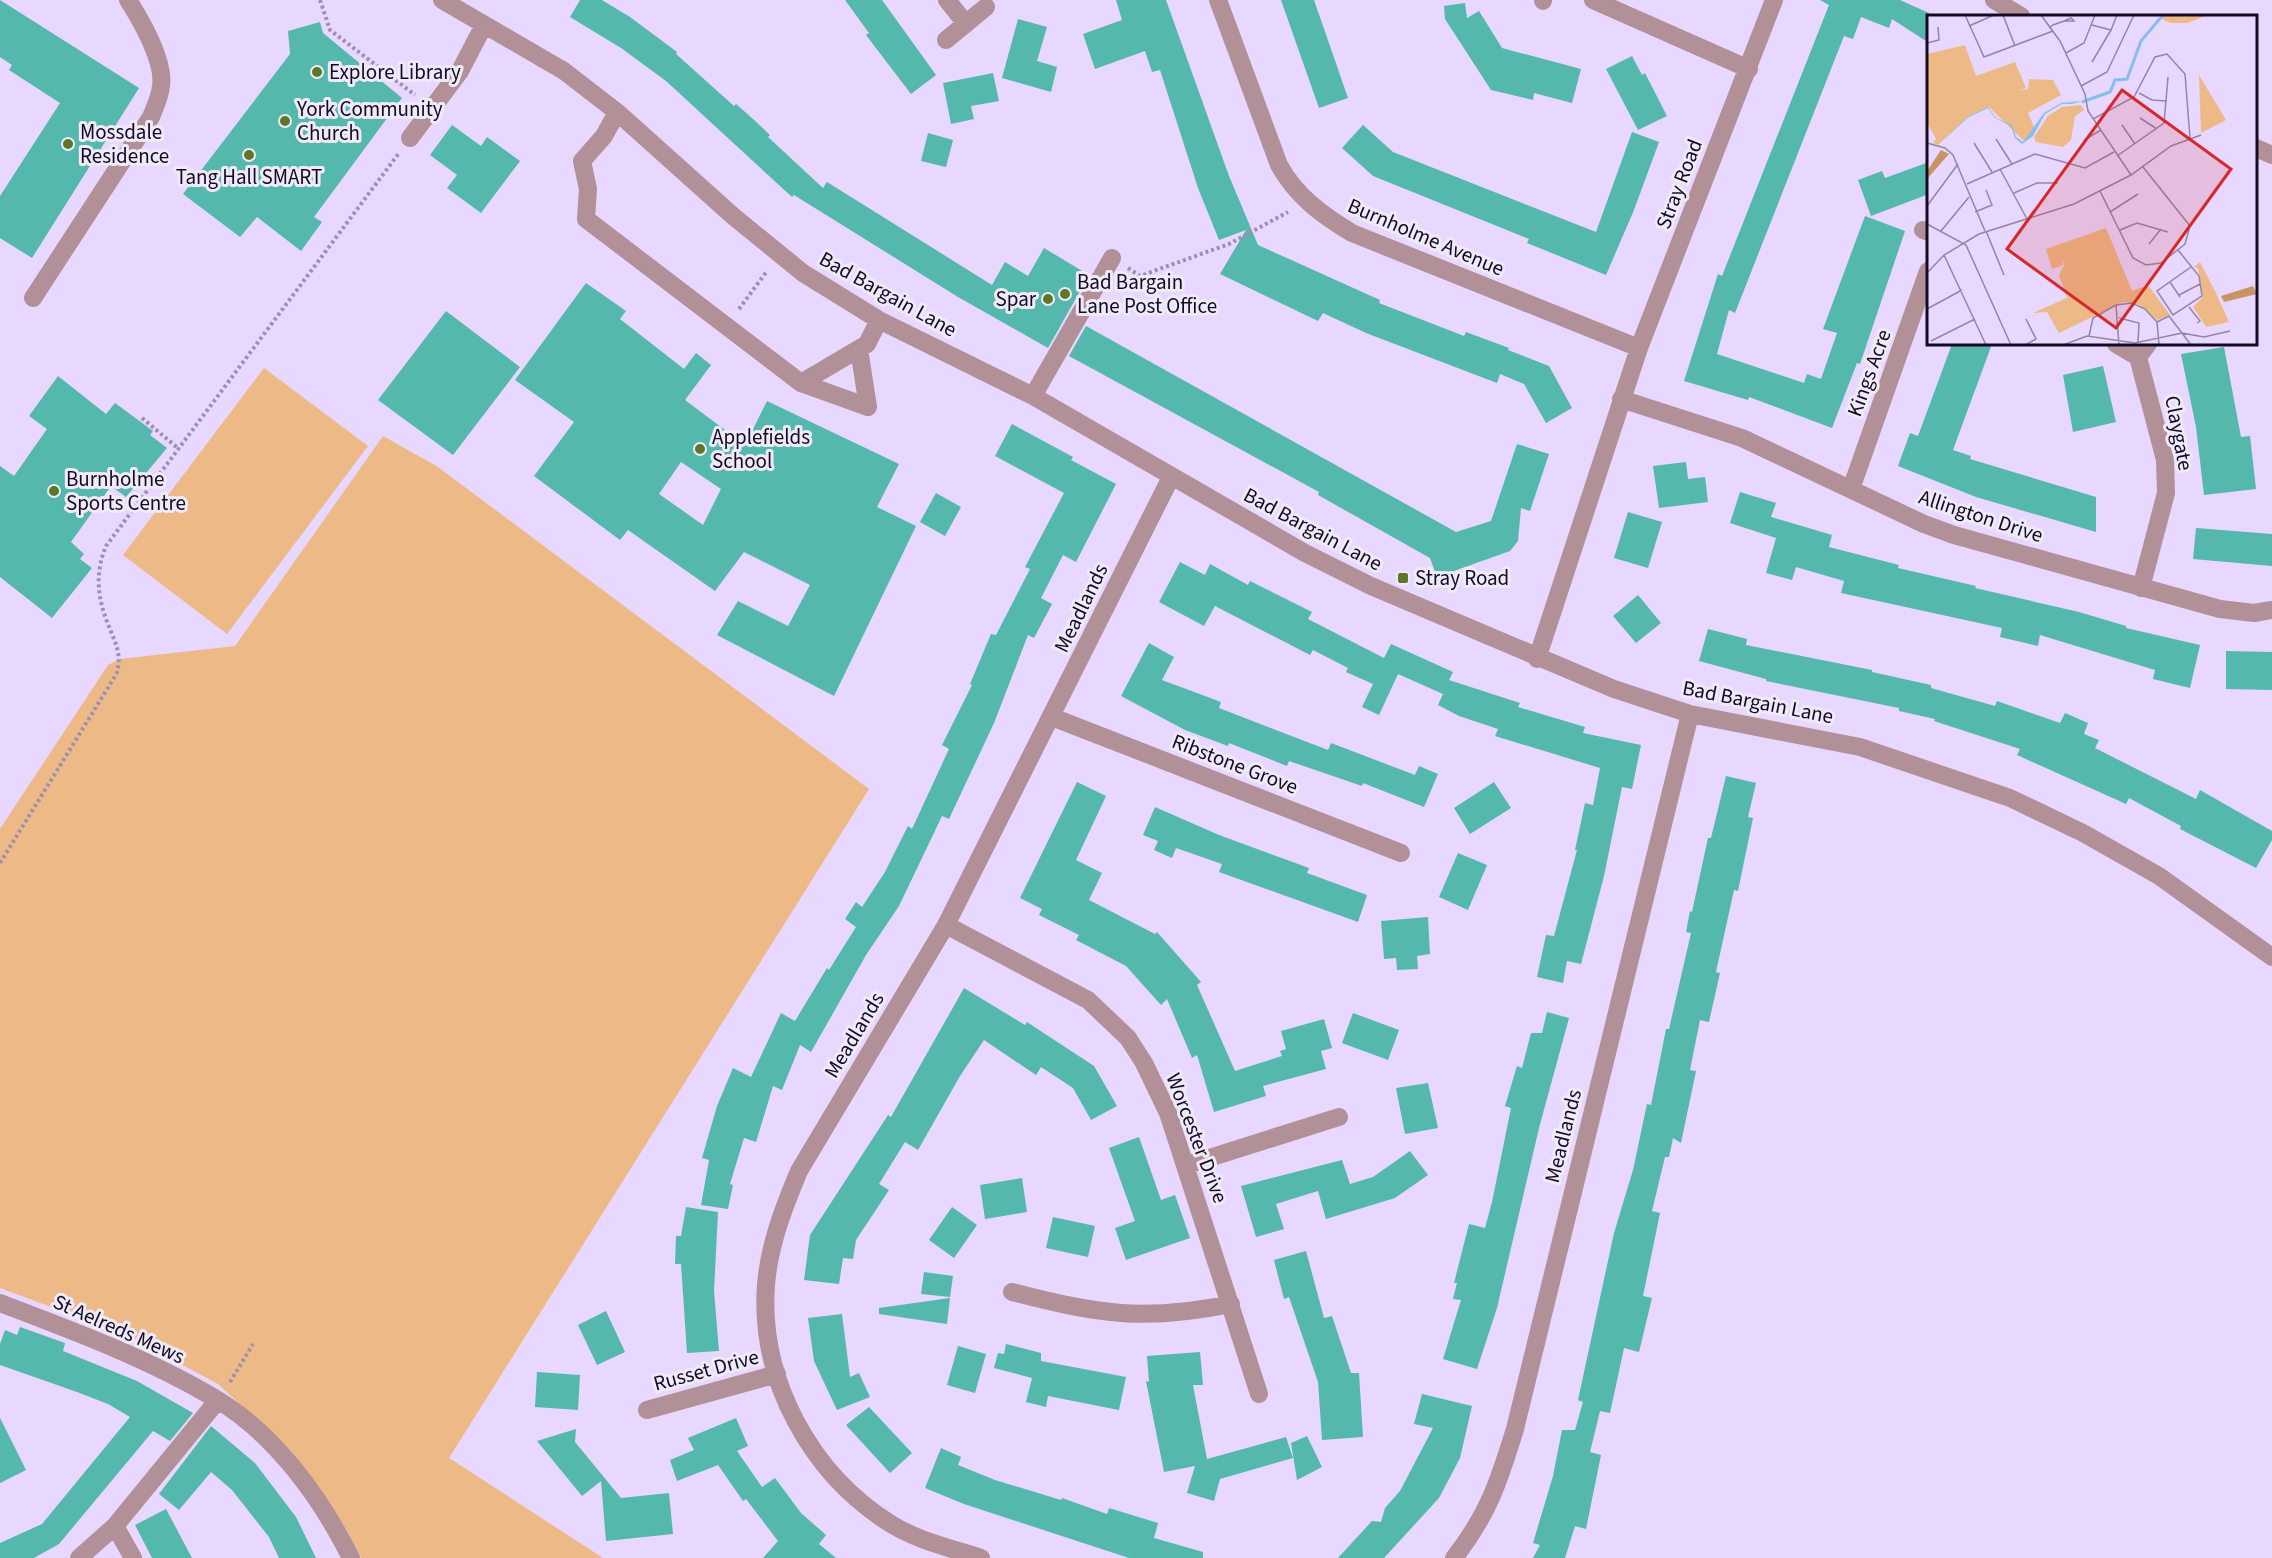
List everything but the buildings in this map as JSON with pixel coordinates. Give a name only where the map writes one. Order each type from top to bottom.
[{"type":"street","points":[[33,298],[151,117],[159,95],[162,83],[156,54],[128,0]]},
{"type":"street","name":"Bad Bargain Lane","points":[[442,0],[564,71],[617,112],[803,273],[879,320],[1033,396],[1314,558],[1537,658],[1614,689],[1690,714],[1860,747],[2010,798],[2083,833],[2159,876],[2272,957]]},
{"type":"street","points":[[947,0],[966,24]]},
{"type":"street","name":"Burnholme Avenue","points":[[1218,0],[1279,165],[1290,185],[1306,201],[1352,233],[1639,348]]},
{"type":"street","points":[[1593,0],[1749,69]]},
{"type":"street","name":"Stray Road","points":[[1537,658],[1639,348],[1774,0]]},
{"type":"street","points":[[1994,0],[2019,15]]},
{"type":"street","points":[[946,40],[986,7]]},
{"type":"street","points":[[410,138],[460,71],[484,25]]},
{"type":"street","points":[[617,112],[604,136],[582,161],[588,189],[586,219],[801,383],[868,407],[859,349]]},
{"type":"street","points":[[2257,148],[2272,155]]},
{"type":"street","points":[[1033,396],[1112,258]]},
{"type":"street","name":"Kings Acre","points":[[1851,489],[1927,277]]},
{"type":"street","points":[[801,383],[867,344],[879,320]]},
{"type":"street","name":"Claygate","points":[[2120,345],[2143,350],[2165,460],[2166,493],[2141,588]]},
{"type":"street","name":"Allington Drive","points":[[1622,399],[1742,438],[1924,524],[1954,535],[2220,609],[2254,613],[2272,610]]},
{"type":"street","name":"Meadlands","points":[[981,1558],[892,1525],[837,1481],[812,1450],[793,1417],[777,1374],[766,1321],[766,1284],[783,1207],[799,1171],[946,925],[1171,477]]},
{"type":"street","name":"Meadlands","points":[[1454,1558],[1478,1526],[1494,1495],[1515,1430],[1690,714]]},
{"type":"street","name":"Ribstone Grove","points":[[1052,717],[1401,853]]},
{"type":"street","name":"Worcester Drive","points":[[946,925],[1072,991],[1108,1018],[1128,1038],[1144,1064],[1168,1113],[1187,1165],[1259,1394]]},
{"type":"street","points":[[1187,1165],[1339,1118]]},
{"type":"street","points":[[1012,1292],[1088,1311],[1124,1316],[1192,1312],[1231,1304]]},
{"type":"street","name":"St Aelreds Mews","points":[[0,1303],[135,1357],[218,1400],[259,1433],[290,1465],[319,1502],[351,1558]]},
{"type":"street","name":"Russet Drive","points":[[647,1410],[777,1374]]},
{"type":"street","points":[[79,1558],[115,1526],[218,1400]]},
{"type":"street","points":[[115,1526],[133,1558]]},
{"type":"path","points":[[320,0],[330,30],[432,108]]},
{"type":"path","points":[[0,863],[117,673],[120,659],[119,647],[99,596],[99,564],[106,546],[410,138]]},
{"type":"path","points":[[1112,258],[1140,276],[1229,244],[1306,201]]},
{"type":"path","points":[[727,326],[780,254]]},
{"type":"path","points":[[142,418],[179,449]]},
{"type":"path","points":[[218,1400],[253,1344]]},
{"type":"shaded area","points":[[264,368],[368,446],[227,634],[123,555]]},
{"type":"shaded area","points":[[383,436],[438,467],[869,789],[449,1458],[603,1558],[361,1558],[346,1529],[291,1451],[218,1384],[129,1336],[0,1288],[0,829],[108,665],[120,659],[235,646]]},
{"type":"place","name":"Explore Library","points":[[317,72]]},
{"type":"place","name":"York Community Church","points":[[285,121]]},
{"type":"place","name":"Mossdale Residence","points":[[68,144]]},
{"type":"place","name":"Tang Hall SMART","points":[[249,155]]},
{"type":"place","name":"Bad Bargain Lane Post Office","points":[[1065,294]]},
{"type":"place","name":"Spar","points":[[1048,299]]},
{"type":"place","name":"Applefields School","points":[[700,449]]},
{"type":"place","name":"Burnholme Sports Centre","points":[[54,491]]},
{"type":"place","name":"Stray Road","points":[[1403,578]]}]
